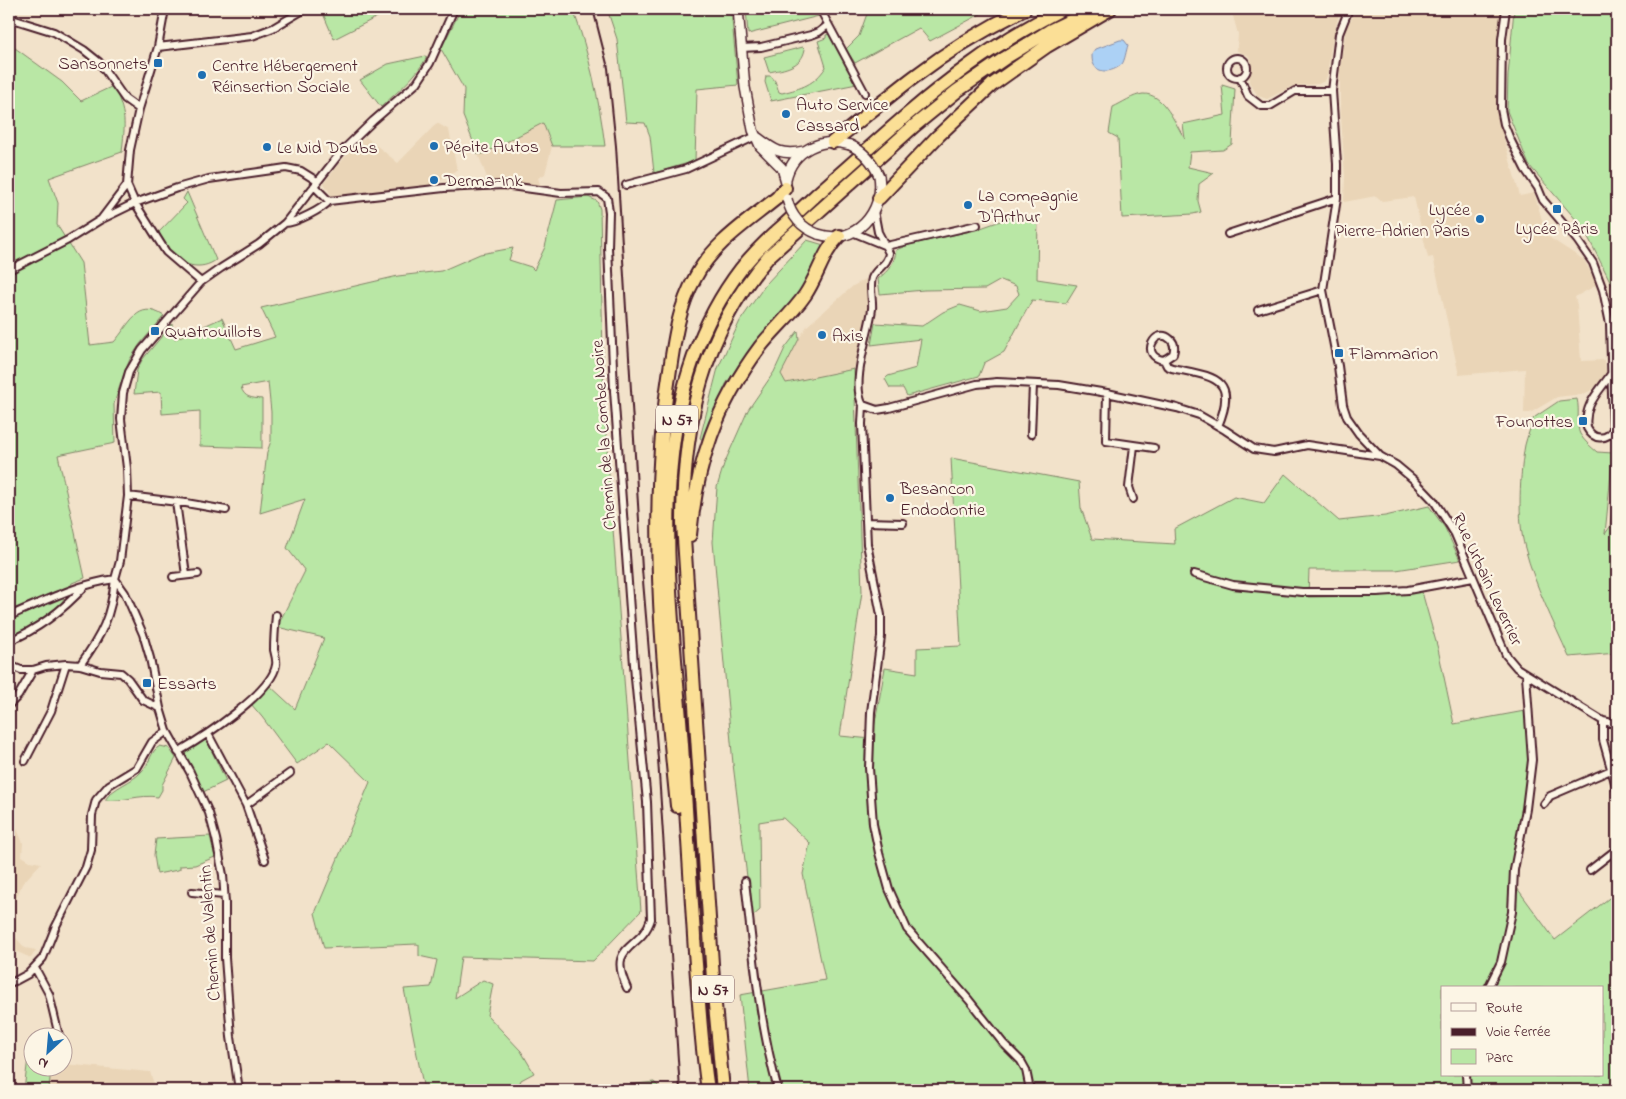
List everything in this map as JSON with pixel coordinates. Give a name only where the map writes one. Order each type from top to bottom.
[{"type":"highway","points":[[833,142],[907,82],[938,60],[1024,9]]},
{"type":"highway","name":"N 57","points":[[708,1090],[698,997],[668,523],[669,482],[676,424],[685,382],[721,298],[759,246],[933,92],[997,46],[1062,9]]},
{"type":"highway","name":"N 57","points":[[724,1090],[715,1004],[683,522],[686,454],[692,413],[712,347],[729,311],[748,282],[769,256],[914,126],[957,90],[1004,58],[1049,31],[1095,9]]},
{"type":"highway","points":[[879,198],[938,136],[992,86],[1047,46],[1110,9]]},
{"type":"highway","points":[[698,997],[688,938],[659,586],[657,504],[663,413],[676,329],[688,291],[696,276],[714,250],[786,190]]},
{"type":"highway","points":[[687,567],[697,480],[719,415],[752,359],[805,295],[828,252],[846,234]]},
{"type":"main road","points":[[738,9],[740,48],[750,117],[756,136],[760,146],[780,165],[784,172],[786,190],[792,212],[800,224],[818,234],[830,236],[846,234],[866,222],[874,211],[879,198],[879,176],[866,155],[850,145],[833,142],[816,145],[793,154],[781,152],[774,150],[756,136]]},
{"type":"main road","points":[[786,190],[790,169],[804,151]]},
{"type":"street","points":[[165,9],[158,47],[139,109],[130,150],[127,185],[134,203],[166,252],[201,282]]},
{"type":"street","points":[[158,47],[252,36],[273,28],[305,9]]},
{"type":"street","points":[[80,666],[102,634],[113,600],[128,496],[127,468],[121,419],[123,393],[130,372],[142,350],[201,282],[259,244],[285,223],[335,158],[417,83],[430,63],[454,9]]},
{"type":"street","points":[[820,9],[865,93]]},
{"type":"street","points":[[1349,9],[1339,34],[1332,91],[1337,198],[1324,290],[1343,405],[1347,417],[1359,434],[1380,456]]},
{"type":"street","points":[[1506,9],[1502,39],[1501,109],[1504,124],[1513,146],[1543,200],[1577,240],[1593,263],[1603,290],[1610,324],[1614,429],[1608,436],[1600,438],[1594,436],[1587,428],[1588,408],[1590,401],[1611,374]]},
{"type":"street","points":[[9,18],[54,32],[84,50],[99,62],[125,99],[139,109]]},
{"type":"street","points":[[740,48],[761,47],[811,35],[828,25]]},
{"type":"street","points":[[1240,77],[1248,96],[1261,106],[1270,106],[1296,92],[1332,91]]},
{"type":"street","points":[[626,184],[686,169],[756,136]]},
{"type":"street","points":[[9,270],[134,203],[209,179],[267,170],[294,169],[301,171],[316,184],[329,201]]},
{"type":"street","points":[[100,220],[127,185]]},
{"type":"street","name":"Chemin de la Combe Noire","points":[[285,223],[296,221],[324,206],[329,201],[444,188],[503,185],[561,193],[599,192],[606,198],[609,212],[608,247],[614,391],[634,669],[647,802],[651,919],[648,929],[625,949],[621,956],[621,976],[628,988]]},
{"type":"street","points":[[1228,234],[1337,198]]},
{"type":"street","points":[[874,211],[876,225],[889,253],[872,279],[872,312],[860,363],[860,398],[863,405],[862,424],[869,561],[881,615],[878,662],[871,712],[870,798],[873,824],[889,890],[907,929],[970,1000],[1003,1043],[1021,1062],[1026,1070],[1030,1090]]},
{"type":"street","points":[[846,234],[886,246],[977,226]]},
{"type":"street","points":[[1258,310],[1324,290]]},
{"type":"street","points":[[1164,360],[1167,366],[1172,368],[1210,376],[1219,382],[1227,396],[1225,411],[1218,426]]},
{"type":"street","name":"Rue Urbain Leverrier","points":[[863,405],[877,410],[889,408],[976,384],[997,382],[1059,385],[1107,393],[1177,408],[1199,415],[1254,449],[1265,452],[1307,445],[1380,456],[1396,465],[1434,501],[1455,534],[1506,655],[1516,668],[1603,721],[1617,724]]},
{"type":"street","points":[[1031,434],[1033,385]]},
{"type":"street","points":[[1107,393],[1106,441],[1154,448]]},
{"type":"street","points":[[1133,499],[1129,488],[1134,446]]},
{"type":"street","points":[[128,496],[226,510]]},
{"type":"street","points":[[176,502],[186,575]]},
{"type":"street","points":[[866,522],[903,524]]},
{"type":"street","points":[[173,577],[198,574]]},
{"type":"street","points":[[1194,574],[1233,585],[1302,592],[1408,590],[1473,578]]},
{"type":"street","points":[[9,616],[70,589],[115,579]]},
{"type":"street","name":"Chemin de Valentin","points":[[115,579],[125,593],[143,634],[167,731],[209,813],[223,875],[225,958],[231,1037],[239,1090]]},
{"type":"street","points":[[9,641],[32,630],[60,611],[85,586]]},
{"type":"street","points":[[178,752],[208,734],[240,710],[271,677],[276,665],[274,648],[276,614]]},
{"type":"street","points":[[25,761],[51,712],[66,664]]},
{"type":"street","points":[[9,665],[21,670],[33,670],[46,666],[66,664],[121,673],[143,700],[160,708]]},
{"type":"street","points":[[9,705],[18,696],[33,670]]},
{"type":"street","points":[[1489,986],[1501,962],[1512,912],[1514,870],[1526,809],[1532,760],[1526,675]]},
{"type":"street","points":[[1603,721],[1603,740],[1617,790]]},
{"type":"street","points":[[9,982],[21,978],[35,968],[43,958],[55,928],[86,867],[91,850],[92,815],[96,800],[109,785],[137,768],[152,742],[167,731]]},
{"type":"street","points":[[208,734],[246,805],[265,860]]},
{"type":"street","points":[[1544,804],[1550,796],[1611,770]]},
{"type":"street","points":[[246,805],[290,773]]},
{"type":"street","points":[[1590,870],[1617,849]]},
{"type":"street","points":[[745,881],[759,1000],[778,1090]]},
{"type":"street","points":[[192,892],[224,895]]},
{"type":"street","points":[[35,968],[49,994],[57,1026]]},
{"type":"street","points":[[1466,1076],[1468,1090]]},
{"type":"shaded area","points":[[1231,9],[1340,9],[1325,81],[1318,84],[1293,86],[1267,99],[1258,96],[1249,82],[1252,70],[1251,60],[1248,55],[1237,51],[1238,34]]},
{"type":"shaded area","name":"Lycée Pierre-Adrien Paris","points":[[1358,9],[1502,9],[1497,40],[1498,114],[1520,196],[1534,193],[1547,236],[1584,260],[1596,283],[1595,286],[1575,297],[1581,361],[1605,360],[1606,372],[1600,382],[1590,391],[1583,394],[1557,397],[1530,413],[1524,413],[1525,369],[1459,375],[1433,257],[1428,258],[1414,197],[1382,201],[1376,196],[1344,202],[1345,176],[1340,102],[1340,68],[1346,27]]},
{"type":"shaded area","points":[[437,123],[449,130],[457,170],[429,186],[333,198],[324,183],[351,150],[366,137],[398,163]]},
{"type":"shaded area","points":[[543,123],[552,146],[545,174],[538,178],[541,187],[489,183],[478,154],[483,154]]},
{"type":"shaded area","points":[[866,279],[870,306],[854,369],[786,384],[781,374],[792,350],[807,326],[853,286]]},
{"type":"shaded area","points":[[9,788],[11,788],[11,829],[17,829],[23,843],[22,856],[30,861],[41,863],[22,884],[16,899],[16,938],[25,948],[36,950],[31,958],[13,950],[9,944]]},
{"type":"shaded area","points":[[72,1065],[150,1072],[156,1090],[49,1090],[50,1076],[72,1076]]},
{"type":"green space","points":[[321,9],[391,9],[391,10],[334,39]]},
{"type":"green space","points":[[461,9],[573,9],[593,76],[605,146],[552,146],[543,123],[483,154],[478,154],[463,116],[464,89],[441,49]]},
{"type":"green space","points":[[607,9],[731,9],[738,85],[697,89],[695,161],[654,173],[650,136],[645,123],[626,122],[617,39]]},
{"type":"green space","points":[[746,9],[815,9],[819,16],[748,34]]},
{"type":"green space","points":[[867,9],[990,9],[930,41],[919,28],[855,63],[846,49],[859,36],[868,11]]},
{"type":"green space","points":[[1514,9],[1617,9],[1617,313],[1614,289],[1584,229],[1529,165],[1507,111]]},
{"type":"green space","points":[[829,34],[857,84],[771,101],[765,82],[766,76],[771,76],[779,92],[782,93],[812,82],[826,67],[818,41],[826,38],[826,35]]},
{"type":"green space","points":[[803,47],[805,49],[803,55],[792,66],[769,72],[764,57]]},
{"type":"green space","points":[[15,48],[62,82],[81,101],[113,86],[121,104],[124,119],[122,152],[49,178],[58,203],[57,225],[81,263],[90,345],[114,342],[134,316],[140,312],[147,310],[155,311],[164,316],[140,344],[130,359],[123,376],[114,404],[115,443],[58,455],[85,578],[72,583],[53,619],[9,640],[9,49]]},
{"type":"green space","points":[[427,57],[412,78],[381,107],[360,80],[388,64]]},
{"type":"green space","points":[[1222,85],[1235,89],[1232,144],[1223,150],[1190,152],[1188,167],[1214,173],[1199,184],[1198,201],[1201,212],[1122,218],[1118,138],[1109,133],[1113,107],[1143,94],[1157,98],[1168,110],[1185,139],[1183,124],[1225,115]]},
{"type":"green space","points":[[187,192],[216,260],[204,265],[192,266],[175,257],[167,248],[159,232],[187,203],[183,199]]},
{"type":"green space","points":[[588,197],[597,201],[600,209],[604,406],[641,911],[593,961],[461,957],[455,998],[483,980],[493,984],[487,1015],[521,1051],[534,1073],[521,1080],[517,1090],[424,1090],[404,989],[431,987],[437,960],[419,956],[419,945],[417,944],[324,948],[315,913],[370,782],[329,742],[297,764],[251,704],[269,685],[295,709],[324,638],[277,627],[305,571],[287,548],[305,499],[260,513],[267,452],[271,441],[268,382],[241,387],[246,395],[262,399],[262,448],[200,446],[200,411],[162,414],[161,392],[134,394],[137,370],[142,360],[172,324],[175,339],[222,318],[236,349],[275,337],[261,308],[398,276],[441,271],[480,254],[513,248],[509,260],[531,267],[534,270],[545,247],[557,200]]},
{"type":"green space","points":[[1009,218],[1038,218],[1037,279],[1077,285],[1066,303],[1032,300],[1004,352],[984,363],[979,376],[907,396],[903,388],[890,388],[885,379],[888,376],[916,368],[921,339],[871,345],[875,323],[922,326],[943,312],[960,305],[981,311],[1007,307],[1019,294],[1016,286],[1001,280],[985,289],[924,290],[880,294],[878,279],[891,266],[896,250],[908,245],[975,230]]},
{"type":"green space","points":[[807,240],[824,245],[812,275],[746,355],[726,384],[703,440],[700,438],[718,368],[740,321],[766,284]]},
{"type":"green space","points":[[798,331],[799,339],[781,374],[786,383],[854,369],[862,592],[840,736],[872,739],[885,668],[917,673],[917,648],[961,646],[951,458],[1079,482],[1081,508],[1092,539],[1175,544],[1174,529],[1234,497],[1264,503],[1285,474],[1339,521],[1385,516],[1429,506],[1445,528],[1460,560],[1396,570],[1309,570],[1308,597],[1367,596],[1422,592],[1438,649],[1454,724],[1530,710],[1535,756],[1531,798],[1516,874],[1517,888],[1555,940],[1617,892],[1617,1090],[750,1090],[740,995],[825,980],[803,874],[810,843],[783,818],[759,822],[760,910],[752,917],[733,764],[713,542],[717,487],[724,464],[748,410],[774,372],[785,348]]},
{"type":"green space","points":[[1577,399],[1578,427],[1582,437],[1597,452],[1613,453],[1605,534],[1610,527],[1617,468],[1617,653],[1569,657],[1529,562],[1522,537],[1520,497],[1525,445],[1533,419],[1559,401]]},
{"type":"green space","points":[[206,739],[226,781],[203,792],[185,755],[186,750]]},
{"type":"green space","points":[[160,746],[169,748],[176,758],[158,797],[144,796],[105,800],[113,791],[138,775],[145,768],[154,751]]},
{"type":"green space","points":[[210,836],[215,857],[195,865],[180,866],[178,870],[157,874],[154,855],[156,839]]},
{"type":"green space","points":[[26,1076],[50,1076],[49,1090],[24,1090]]},
{"type":"green space","points":[[654,1082],[662,1090],[600,1090],[601,1088]]},
{"type":"water","points":[[1124,40],[1128,45],[1122,64],[1116,69],[1108,71],[1097,68],[1093,64],[1092,57],[1096,49]]},
{"type":"railway","points":[[593,9],[608,68],[616,146],[642,569],[658,759],[680,1090]]},
{"type":"place","name":"Sansonnets","points":[[158,63]]},
{"type":"place","name":"Centre Hébergement Réinsertion Sociale","points":[[202,75]]},
{"type":"place","name":"Auto Service Cassard","points":[[786,114]]},
{"type":"place","name":"Pépite Autos","points":[[434,146]]},
{"type":"place","name":"Le Nid Doubs","points":[[267,147]]},
{"type":"place","name":"Derma-Ink","points":[[434,180]]},
{"type":"place","name":"La compagnie D'Arthur","points":[[968,205]]},
{"type":"place","name":"Lycée Pâris","points":[[1557,209]]},
{"type":"place","name":"Lycée Pierre-Adrien Paris","points":[[1480,219]]},
{"type":"place","name":"Quatrouillots","points":[[155,331]]},
{"type":"place","name":"Axis","points":[[822,335]]},
{"type":"place","name":"Flammarion","points":[[1339,353]]},
{"type":"place","name":"Founottes","points":[[1583,421]]},
{"type":"place","name":"Besancon Endodontie","points":[[890,498]]},
{"type":"place","name":"Essarts","points":[[147,683]]}]
